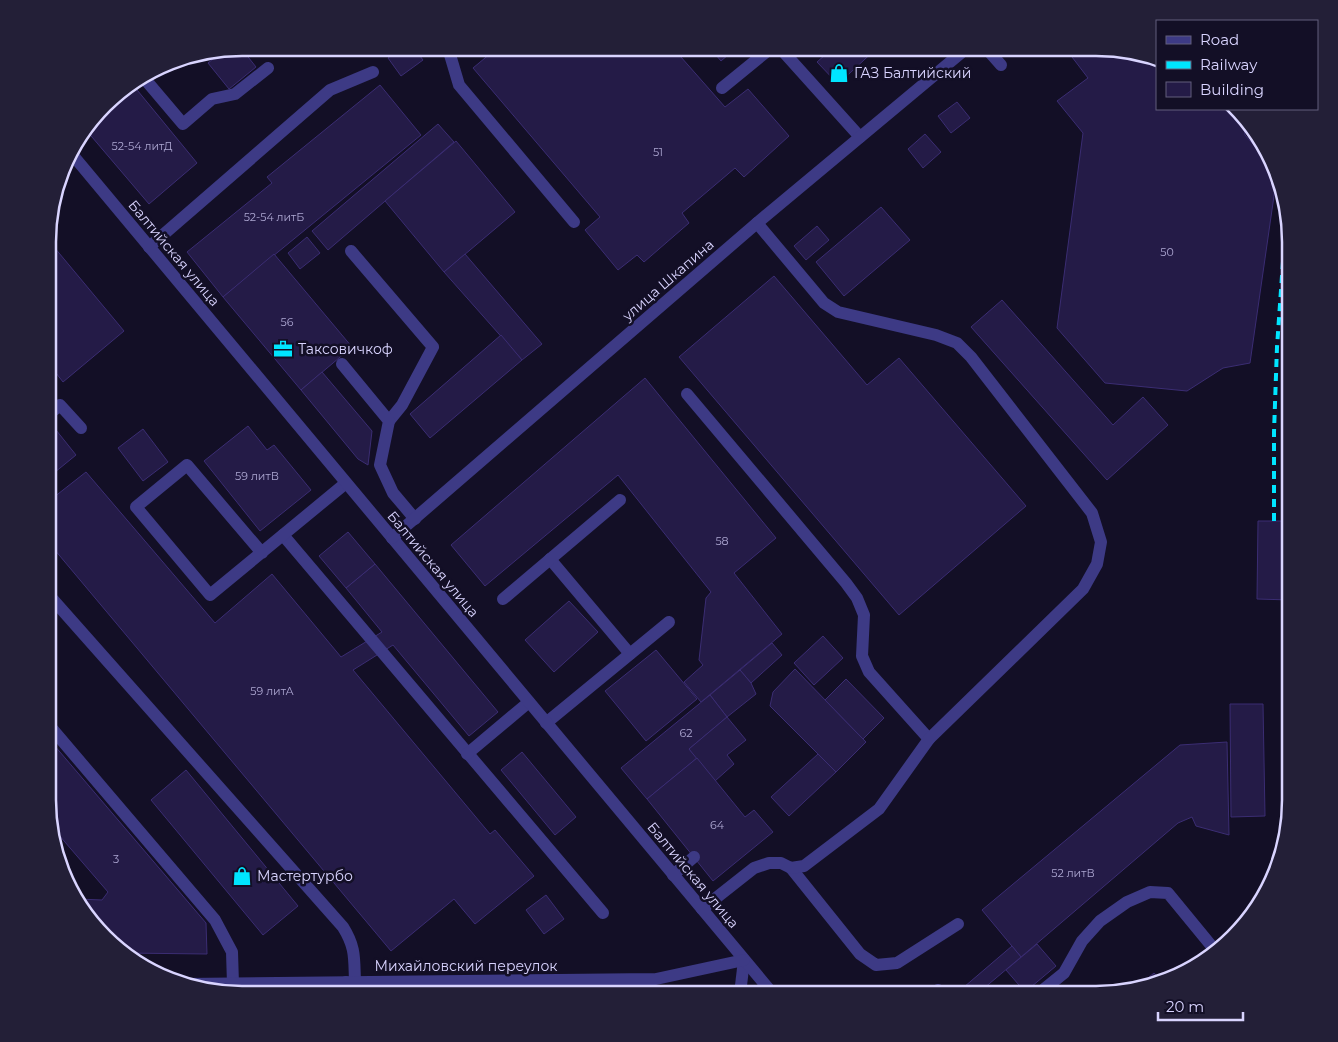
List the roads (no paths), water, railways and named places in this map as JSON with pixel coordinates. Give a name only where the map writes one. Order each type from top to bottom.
[{"type":"street","points":[[450,56],[459,85],[574,222]]},
{"type":"street","points":[[722,88],[760,56]]},
{"type":"street","points":[[787,56],[860,137]]},
{"type":"street","name":"улица Шкапина","points":[[392,538],[757,224],[957,56]]},
{"type":"street","points":[[993,56],[1001,65]]},
{"type":"street","points":[[147,82],[183,124],[212,99],[235,94],[268,68]]},
{"type":"street","points":[[149,247],[330,90],[373,72]]},
{"type":"street","name":"Балтийская улица","points":[[76,159],[766,986]]},
{"type":"street","points":[[702,910],[754,868],[769,863],[781,864],[792,868],[804,866],[879,809],[930,739],[1083,589],[1097,564],[1101,542],[1092,513],[971,357],[957,343],[936,335],[838,312],[824,302],[757,224]]},
{"type":"street","points":[[351,251],[433,348],[402,405],[389,421],[380,465],[392,493],[415,518]]},
{"type":"street","points":[[342,364],[389,421]]},
{"type":"street","points":[[687,394],[858,598],[864,615],[862,656],[869,672],[930,739]]},
{"type":"street","points":[[56,408],[60,405],[81,428]]},
{"type":"street","points":[[262,553],[187,465],[136,507],[210,596],[262,553],[283,535],[346,483]]},
{"type":"street","points":[[502,599],[620,500]]},
{"type":"street","points":[[283,535],[603,913]]},
{"type":"street","points":[[550,559],[630,654]]},
{"type":"street","points":[[56,603],[342,927],[350,938],[354,950],[349,986]]},
{"type":"street","points":[[546,723],[669,622]]},
{"type":"street","points":[[467,754],[529,702]]},
{"type":"street","points":[[56,733],[215,920],[232,952],[233,984]]},
{"type":"street","points":[[673,875],[694,858]]},
{"type":"street","points":[[792,868],[860,954],[876,965],[897,963],[958,924]]},
{"type":"street","points":[[1048,986],[1064,973],[1082,941],[1100,921],[1127,902],[1150,892],[1168,893],[1211,945]]},
{"type":"street","points":[[741,986],[744,960]]},
{"type":"street","name":"Михайловский переулок","points":[[218,984],[349,986],[656,979],[744,960]]},
{"type":"railway","points":[[1274,521],[1274,432],[1282,276]]},
{"type":"place","name":"ГАЗ Балтийский","points":[[839,73]]},
{"type":"place","name":"Таксовичкоф","points":[[283,349]]},
{"type":"place","name":"Мастертурбо","points":[[242,876]]}]
